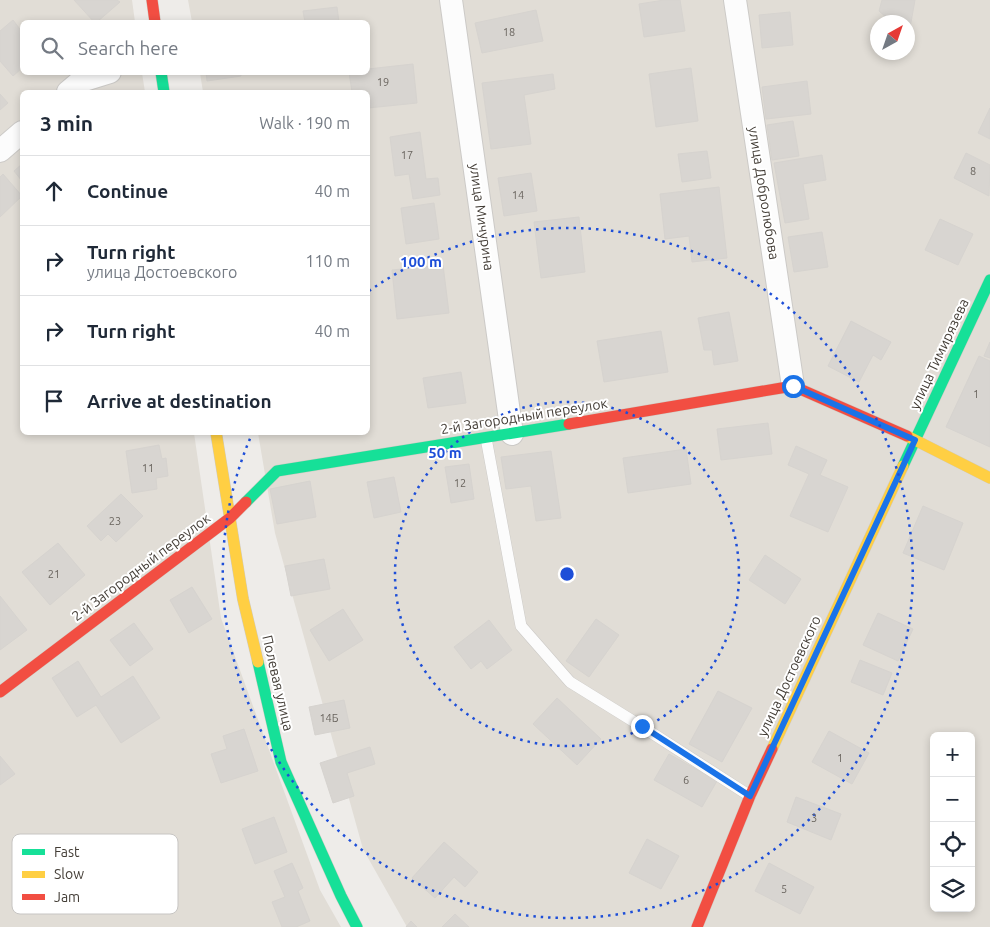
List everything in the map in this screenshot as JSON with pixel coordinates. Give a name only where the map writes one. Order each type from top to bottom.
[{"type":"street","points":[[152,0],[154,20]]},
{"type":"street","name":"улица Мичурина","points":[[451,0],[512,434]]},
{"type":"street","name":"улица Добролюбова","points":[[735,0],[793,386]]},
{"type":"street","points":[[70,90],[81,81],[100,75]]},
{"type":"street","points":[[162,75],[164,90]]},
{"type":"street","points":[[0,151],[20,134]]},
{"type":"street","name":"улица Тимирязева","points":[[915,440],[990,280]]},
{"type":"street","points":[[793,386],[915,440],[990,478]]},
{"type":"street","name":"2-й Загородный переулок","points":[[0,692],[230,518],[277,471],[512,434],[793,386]]},
{"type":"street","name":"Полевая улица","points":[[216,435],[243,599],[281,762],[357,927]]},
{"type":"street","name":"улица Достоевского","points":[[697,927],[750,796],[915,440]]},
{"type":"lane","points":[[486,438],[521,626],[570,682],[750,796]]},
{"type":"shaded area","points":[[0,0],[132,0],[135,20],[20,20],[20,75],[142,75],[145,90],[20,90],[20,435],[194,435],[221,618],[320,890],[341,927],[0,927]]},
{"type":"shaded area","points":[[188,0],[990,0],[990,927],[407,927],[363,849],[275,533],[258,435],[370,435],[370,90],[203,90],[200,75],[370,75],[370,20],[192,20]]},
{"type":"building","points":[[74,0],[117,0],[120,2],[99,20],[92,20]]},
{"type":"building","points":[[664,0],[680,0],[685,31],[644,37],[639,4]]},
{"type":"building","points":[[882,0],[915,0],[912,15],[884,15],[879,11]]},
{"type":"building","points":[[337,7],[339,20],[305,20],[303,11]]},
{"type":"building","points":[[536,10],[543,41],[482,53],[475,23]]},
{"type":"building","points":[[790,12],[793,45],[762,48],[759,15]]},
{"type":"building","points":[[13,20],[20,29],[20,70],[13,76],[0,61],[0,31]]},
{"type":"building","points":[[413,64],[417,103],[370,108],[370,90],[352,90],[349,75],[370,75],[370,69]]},
{"type":"building","points":[[691,68],[698,121],[656,127],[649,74]]},
{"type":"building","points":[[553,74],[555,89],[524,95],[531,144],[491,149],[482,83]]},
{"type":"building","points":[[206,75],[241,75],[241,76],[207,81]]},
{"type":"building","points":[[807,81],[811,114],[766,119],[762,87]]},
{"type":"building","points":[[0,94],[8,103],[0,110]]},
{"type":"building","points":[[990,108],[990,139],[978,133]]},
{"type":"building","points":[[793,121],[799,156],[772,160],[767,125]]},
{"type":"building","points":[[420,132],[426,179],[438,178],[440,195],[413,199],[409,174],[395,176],[390,137]]},
{"type":"building","points":[[707,151],[711,178],[682,182],[678,154]]},
{"type":"building","points":[[966,153],[990,165],[989,196],[954,178]]},
{"type":"building","points":[[822,155],[826,180],[803,184],[809,219],[785,223],[774,163]]},
{"type":"building","points":[[20,166],[20,178],[14,171]]},
{"type":"building","points":[[531,173],[537,211],[504,216],[498,178]]},
{"type":"building","points":[[3,174],[20,194],[20,198],[0,217],[0,177]]},
{"type":"building","points":[[719,187],[727,258],[692,262],[689,236],[665,239],[660,194]]},
{"type":"building","points":[[434,203],[439,239],[406,244],[401,208]]},
{"type":"building","points":[[579,217],[585,272],[541,278],[534,222]]},
{"type":"building","points":[[940,219],[973,234],[958,265],[925,250]]},
{"type":"building","points":[[822,232],[828,267],[794,272],[788,237]]},
{"type":"building","points":[[443,265],[449,313],[397,319],[392,270]]},
{"type":"building","points":[[729,312],[738,361],[714,365],[712,350],[704,350],[698,318]]},
{"type":"building","points":[[851,321],[891,342],[881,360],[873,355],[859,382],[828,366]]},
{"type":"building","points":[[661,331],[668,372],[604,382],[597,341]]},
{"type":"building","points":[[990,342],[990,358],[984,356]]},
{"type":"building","points":[[979,356],[990,361],[990,447],[946,427]]},
{"type":"building","points":[[461,372],[466,403],[428,408],[423,378]]},
{"type":"building","points":[[768,423],[772,454],[721,460],[717,429]]},
{"type":"building","points":[[159,445],[162,459],[166,458],[168,476],[156,478],[157,489],[132,493],[126,451]]},
{"type":"building","points":[[796,446],[827,460],[820,475],[848,487],[828,532],[790,516],[809,474],[788,465]]},
{"type":"building","points":[[686,449],[691,484],[628,493],[623,458]]},
{"type":"building","points":[[551,451],[561,518],[536,521],[531,486],[506,489],[501,457]]},
{"type":"building","points":[[469,464],[474,499],[451,503],[445,467]]},
{"type":"building","points":[[394,477],[401,512],[374,518],[367,482]]},
{"type":"building","points":[[310,481],[316,517],[277,524],[270,489]]},
{"type":"building","points":[[121,494],[143,516],[116,542],[108,534],[101,541],[87,526]]},
{"type":"building","points":[[923,506],[963,523],[944,570],[903,553]]},
{"type":"building","points":[[58,543],[85,575],[50,605],[22,572]]},
{"type":"building","points":[[765,555],[801,579],[785,604],[749,580]]},
{"type":"building","points":[[324,559],[330,589],[291,596],[285,566]]},
{"type":"building","points":[[192,587],[212,619],[189,633],[170,600]]},
{"type":"building","points":[[0,596],[27,630],[0,650]]},
{"type":"building","points":[[343,609],[363,640],[329,661],[310,630]]},
{"type":"building","points":[[878,613],[913,629],[898,661],[863,645]]},
{"type":"building","points":[[596,619],[619,635],[589,677],[566,661]]},
{"type":"building","points":[[489,620],[512,650],[487,669],[481,661],[471,669],[454,647]]},
{"type":"building","points":[[134,623],[153,649],[130,666],[110,640]]},
{"type":"building","points":[[860,660],[892,673],[883,695],[851,682]]},
{"type":"building","points":[[78,661],[101,697],[133,676],[160,718],[121,743],[96,705],[77,717],[52,678]]},
{"type":"building","points":[[718,691],[752,708],[722,762],[689,744]]},
{"type":"building","points":[[557,698],[601,739],[577,765],[533,724]]},
{"type":"building","points":[[344,700],[350,728],[315,735],[309,707]]},
{"type":"building","points":[[244,729],[258,771],[221,783],[211,754],[227,749],[223,736]]},
{"type":"building","points":[[829,731],[869,753],[852,784],[812,762]]},
{"type":"building","points":[[370,747],[375,764],[347,773],[354,796],[333,803],[320,763]]},
{"type":"building","points":[[669,754],[717,781],[702,807],[654,780]]},
{"type":"building","points":[[0,756],[15,774],[0,785]]},
{"type":"building","points":[[796,797],[841,814],[831,840],[787,822]]},
{"type":"building","points":[[274,817],[287,852],[255,864],[242,829]]},
{"type":"building","points":[[647,839],[679,856],[661,889],[629,873]]},
{"type":"building","points":[[444,842],[478,872],[465,887],[454,877],[435,898],[412,878]]},
{"type":"building","points":[[292,863],[303,888],[298,891],[310,921],[296,927],[282,927],[272,902],[285,897],[274,871]]},
{"type":"building","points":[[769,863],[814,887],[800,914],[755,891]]},
{"type":"building","points":[[455,914],[469,927],[442,927]]},
{"type":"building","points":[[411,921],[417,927],[406,927]]},
{"type":"traffic: fast","points":[[161,75],[164,90]]},
{"type":"traffic: fast","points":[[903,466],[990,280]]},
{"type":"traffic: fast","points":[[246,502],[277,471],[569,424]]},
{"type":"traffic: fast","points":[[258,662],[281,762],[341,896],[357,927]]},
{"type":"traffic: slow","points":[[216,435],[243,599],[258,662]]},
{"type":"traffic: slow","points":[[907,436],[990,478]]},
{"type":"traffic: slow","points":[[772,749],[903,466]]},
{"type":"traffic: jam","points":[[152,0],[155,20]]},
{"type":"traffic: jam","points":[[569,424],[793,386],[907,436]]},
{"type":"traffic: jam","points":[[0,692],[230,518],[246,502]]},
{"type":"traffic: jam","points":[[697,927],[750,796],[772,749]]},
{"type":"route","points":[[642,726],[750,796],[915,440],[793,386]]}]
